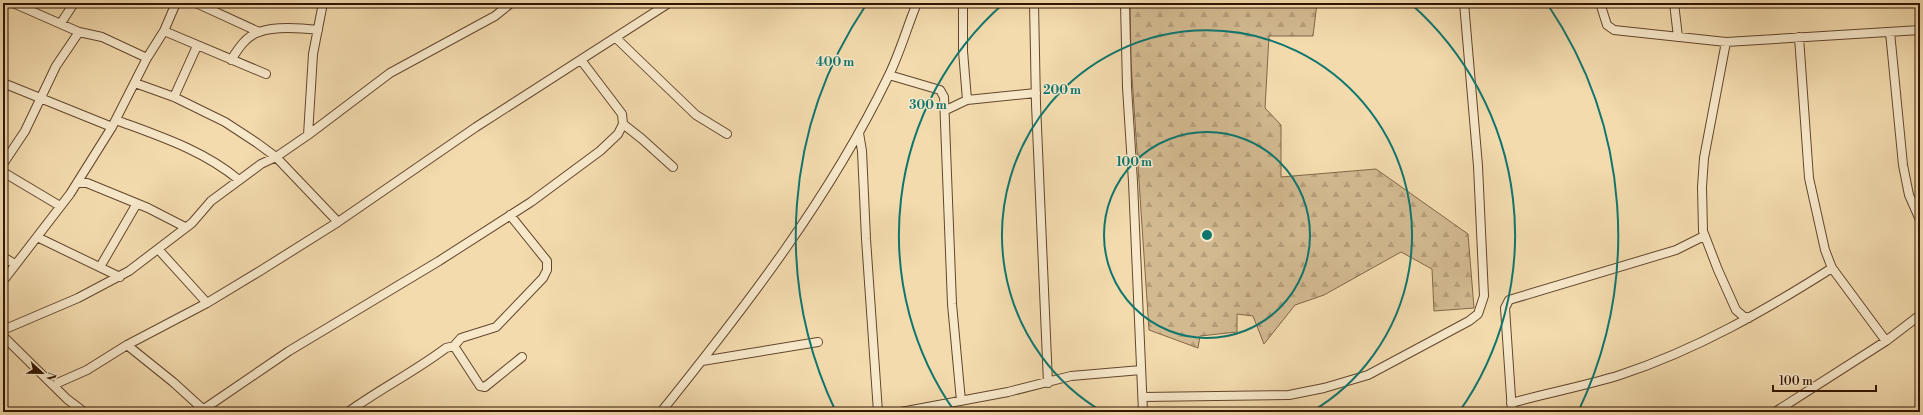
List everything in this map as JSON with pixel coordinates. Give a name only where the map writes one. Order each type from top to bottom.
[{"type":"street","points":[[13,3],[79,32],[102,38],[147,58]]},
{"type":"street","points":[[61,23],[74,3]]},
{"type":"street","points":[[3,281],[77,183],[114,123],[147,58],[164,31],[176,3]]},
{"type":"street","points":[[196,3],[212,6],[259,32]]},
{"type":"street","points":[[308,135],[313,54],[323,3]]},
{"type":"street","points":[[3,330],[78,298],[120,277],[192,223],[211,201],[261,164],[276,157],[308,135],[390,73],[495,16],[511,3]]},
{"type":"street","points":[[53,385],[87,370],[127,345],[206,303],[338,222],[476,127],[669,3]]},
{"type":"street","points":[[660,412],[702,361],[789,245],[841,166],[889,75],[917,3]]},
{"type":"street","points":[[962,3],[963,57],[967,100]]},
{"type":"street","points":[[1034,3],[1036,93],[1048,383]]},
{"type":"street","points":[[1124,3],[1143,412]]},
{"type":"street","points":[[1143,397],[1289,395],[1324,388],[1368,375],[1469,321],[1478,314],[1484,296],[1483,273],[1478,166],[1464,3]]},
{"type":"street","points":[[1600,3],[1607,25],[1611,29],[1726,42],[1920,30]]},
{"type":"street","points":[[1674,3],[1678,37]]},
{"type":"street","points":[[231,60],[239,47],[259,32],[297,28],[318,30]]},
{"type":"street","points":[[164,31],[266,74]]},
{"type":"street","points":[[3,164],[25,131],[42,99],[56,66],[79,32]]},
{"type":"street","points":[[1890,32],[1903,165],[1909,195],[1920,220]]},
{"type":"street","points":[[1799,37],[1809,178],[1823,243],[1832,268],[1886,341]]},
{"type":"street","points":[[616,38],[696,115],[727,134]]},
{"type":"street","points":[[1726,42],[1704,158],[1702,187],[1704,236],[1736,310],[1743,316],[1749,318]]},
{"type":"street","points":[[174,97],[197,46]]},
{"type":"street","points":[[581,60],[622,114],[624,124],[673,167]]},
{"type":"street","points":[[889,75],[940,90],[944,96],[946,110],[953,312],[961,401]]},
{"type":"street","points":[[135,83],[174,97],[225,122],[276,157],[338,222]]},
{"type":"street","points":[[3,84],[42,99],[202,154],[220,165],[239,180]]},
{"type":"street","points":[[946,110],[967,100],[1036,93]]},
{"type":"street","points":[[127,345],[173,382],[205,411],[289,351],[510,216],[600,151],[618,134],[624,124]]},
{"type":"street","points":[[859,133],[862,158],[878,412]]},
{"type":"street","points":[[3,172],[60,206]]},
{"type":"street","points":[[77,183],[87,183],[136,205],[148,208],[185,227]]},
{"type":"street","points":[[100,267],[136,205]]},
{"type":"street","points":[[348,412],[379,390],[404,377],[446,348],[454,346],[461,338],[496,327],[543,278],[547,270],[547,261],[510,216]]},
{"type":"street","points":[[1512,412],[1505,308],[1509,300],[1676,250],[1704,236]]},
{"type":"street","points":[[37,237],[120,277]]},
{"type":"street","points":[[158,249],[206,303]]},
{"type":"street","points":[[3,257],[15,264]]},
{"type":"street","points":[[1511,403],[1620,375],[1682,350],[1749,318],[1832,268]]},
{"type":"street","points":[[1732,326],[1736,310]]},
{"type":"street","points":[[1775,412],[1886,341],[1920,315]]},
{"type":"street","points":[[3,336],[67,399],[84,412]]},
{"type":"street","points":[[702,361],[818,342]]},
{"type":"street","points":[[454,346],[480,386],[485,387],[522,357]]},
{"type":"street","points":[[902,412],[1008,392],[1071,376],[1141,370]]},
{"type":"green space","points":[[1130,3],[1317,3],[1313,36],[1269,36],[1265,108],[1281,125],[1281,177],[1376,169],[1468,234],[1474,308],[1434,311],[1432,269],[1401,252],[1324,295],[1295,305],[1264,344],[1253,316],[1237,314],[1237,332],[1200,336],[1198,348],[1149,330],[1131,62]]}]
